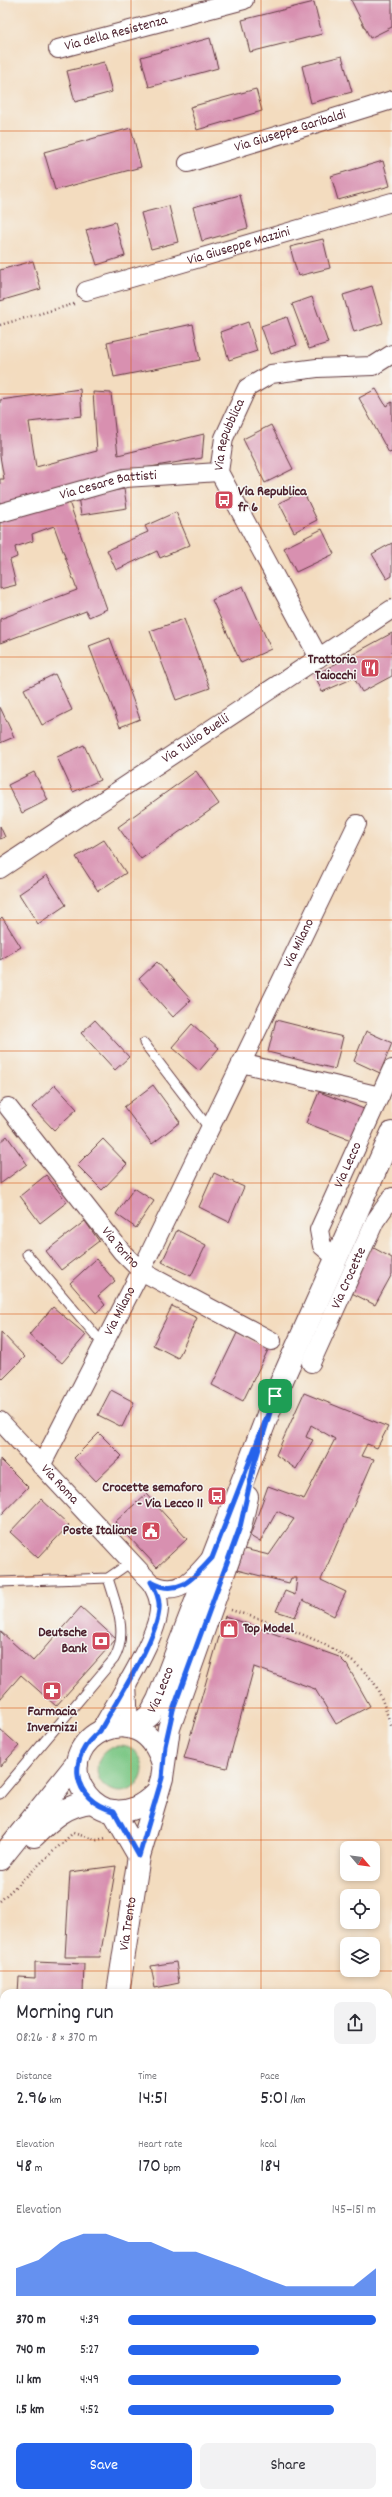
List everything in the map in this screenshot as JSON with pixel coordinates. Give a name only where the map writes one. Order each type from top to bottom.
[{"type":"main road","name":"Via Lecco","points":[[132,1728],[150,1715],[158,1700],[275,1396],[392,1132]]},
{"type":"main road","name":"Via Lecco","points":[[163,1764],[173,1710],[240,1527],[254,1465],[275,1396]]},
{"type":"main road","name":"Via Roma","points":[[0,1859],[77,1763],[81,1751],[89,1739],[100,1731],[119,1726],[132,1728]]},
{"type":"main road","points":[[132,1728],[151,1739],[159,1751],[163,1764]]},
{"type":"main road","points":[[77,1763],[80,1784],[92,1802]]},
{"type":"main road","name":"Via Trento","points":[[119,1989],[139,1856],[156,1793],[162,1778],[163,1764]]},
{"type":"main road","points":[[0,1869],[56,1815],[82,1803],[92,1802],[114,1811],[130,1811],[144,1804],[156,1793]]},
{"type":"main road","points":[[114,1811],[139,1856]]},
{"type":"street","name":"Via della Resistenza","points":[[58,49],[244,0]]},
{"type":"street","name":"Via Giuseppe Garibaldi","points":[[188,163],[392,100]]},
{"type":"street","name":"Via Giuseppe Mazzini","points":[[86,291],[392,202]]},
{"type":"street","name":"Via Repubblica","points":[[319,658],[219,472],[224,438],[248,388],[271,374],[317,368],[373,366],[392,354]]},
{"type":"street","name":"Via Cesare Battisti","points":[[0,513],[125,478],[219,472]]},
{"type":"street","name":"Via Tullio Buelli","points":[[0,869],[392,609]]},
{"type":"street","name":"Via Milano","points":[[41,1466],[141,1271],[357,824]]},
{"type":"street","points":[[241,1062],[380,1096]]},
{"type":"street","name":"Via Lecco","points":[[336,1258],[322,1246],[319,1230],[392,1069]]},
{"type":"street","name":"Via Torino","points":[[8,1107],[122,1252],[141,1271],[272,1341]]},
{"type":"street","name":"Via Crocette","points":[[311,1363],[375,1221],[392,1197]]},
{"type":"street","name":"Via Roma","points":[[0,1422],[151,1582],[158,1596],[158,1616],[151,1637],[100,1731]]},
{"type":"street","name":"Via Roma","points":[[151,1582],[165,1589],[181,1586],[194,1576],[212,1558]]},
{"type":"street","points":[[127,1681],[132,1728]]},
{"type":"lane","points":[[144,1043],[209,1128]]},
{"type":"lane","name":"Via Milano","points":[[26,1254],[103,1344]]},
{"type":"lane","points":[[0,1582],[108,1578],[131,1562]]},
{"type":"lane","points":[[0,1794],[114,1660],[120,1648],[120,1618],[108,1578]]},
{"type":"path","points":[[0,325],[83,302],[86,291]]},
{"type":"path","points":[[227,1609],[290,1629],[349,1659],[372,1681],[392,1728]]},
{"type":"path","points":[[0,1901],[73,1833],[97,1840],[113,1836]]},
{"type":"green space","points":[[125,1746],[137,1752],[142,1760],[142,1778],[137,1786],[129,1791],[115,1792],[103,1786],[98,1778],[97,1764],[103,1752],[111,1747]]},
{"type":"building","points":[[351,0],[392,0],[392,27],[370,38]]},
{"type":"building","points":[[314,2],[322,34],[250,52],[242,20]]},
{"type":"building","points":[[210,38],[218,68],[149,87],[141,57]]},
{"type":"building","points":[[342,56],[352,92],[311,103],[302,66]]},
{"type":"building","points":[[104,62],[112,92],[75,102],[67,71]]},
{"type":"building","points":[[256,89],[262,111],[197,130],[190,107]]},
{"type":"building","points":[[131,128],[141,167],[55,190],[44,152]]},
{"type":"building","points":[[383,161],[390,186],[338,200],[331,176]]},
{"type":"building","points":[[240,195],[248,228],[202,241],[193,207]]},
{"type":"building","points":[[169,206],[178,242],[151,249],[141,213]]},
{"type":"building","points":[[115,222],[125,256],[97,265],[86,230]]},
{"type":"building","points":[[323,239],[330,268],[298,276],[290,247]]},
{"type":"building","points":[[33,261],[41,289],[0,301],[0,270]]},
{"type":"building","points":[[372,286],[383,323],[354,332],[343,295]]},
{"type":"building","points":[[312,297],[328,343],[309,349],[292,304]]},
{"type":"building","points":[[287,317],[297,345],[271,354],[261,326]]},
{"type":"building","points":[[248,322],[257,351],[229,360],[220,332]]},
{"type":"building","points":[[193,324],[200,360],[114,377],[107,342]]},
{"type":"building","points":[[80,389],[82,416],[29,422],[36,467],[97,451],[93,392],[111,393],[118,455],[204,434],[202,458],[133,470],[0,508],[0,479],[4,479],[0,456],[0,400]]},
{"type":"building","points":[[376,389],[386,406],[392,402],[392,452],[389,453],[359,398]]},
{"type":"building","points":[[271,425],[293,469],[265,483],[243,439]]},
{"type":"building","points":[[124,489],[127,508],[81,515],[78,497]]},
{"type":"building","points":[[303,491],[317,520],[294,532],[279,503]]},
{"type":"building","points":[[68,499],[107,609],[89,617],[86,611],[0,643],[0,619],[77,590],[54,526],[32,534],[33,541],[15,547],[17,557],[10,560],[16,585],[0,589],[0,520]]},
{"type":"building","points":[[176,512],[190,545],[160,558],[157,551],[116,570],[107,550],[148,532],[145,526]]},
{"type":"building","points":[[322,529],[334,554],[296,572],[284,548]]},
{"type":"building","points":[[392,543],[392,576],[387,579],[372,554]]},
{"type":"building","points":[[243,586],[271,649],[241,663],[212,600]]},
{"type":"building","points":[[184,619],[210,688],[176,700],[150,631]]},
{"type":"building","name":"Trattoria Taiocchi","points":[[392,633],[392,676],[362,692],[354,678],[322,692],[315,675]]},
{"type":"building","points":[[110,638],[140,719],[120,727],[89,646]]},
{"type":"building","points":[[55,674],[72,710],[42,725],[24,689]]},
{"type":"building","points":[[0,707],[14,737],[0,743]]},
{"type":"building","points":[[84,745],[100,780],[73,792],[57,757]]},
{"type":"building","points":[[196,771],[219,804],[141,859],[118,827]]},
{"type":"building","points":[[34,772],[48,800],[22,813],[8,785]]},
{"type":"building","points":[[0,826],[5,837],[0,839]]},
{"type":"building","points":[[104,840],[126,873],[98,891],[76,857]]},
{"type":"building","points":[[47,875],[66,905],[38,924],[19,894]]},
{"type":"building","points":[[2,917],[21,947],[0,960],[0,919]]},
{"type":"building","points":[[157,962],[191,1000],[173,1017],[139,979]]},
{"type":"building","points":[[95,1020],[129,1057],[115,1070],[81,1033]]},
{"type":"building","points":[[276,1020],[343,1037],[335,1069],[268,1052]]},
{"type":"building","points":[[192,1024],[219,1048],[199,1071],[172,1047]]},
{"type":"building","points":[[366,1031],[392,1043],[380,1073],[354,1061]]},
{"type":"building","points":[[55,1085],[77,1109],[54,1130],[32,1107]]},
{"type":"building","points":[[153,1085],[180,1122],[152,1144],[124,1107]]},
{"type":"building","points":[[319,1092],[364,1109],[351,1140],[306,1123]]},
{"type":"building","points":[[7,1136],[27,1164],[0,1184],[0,1142]]},
{"type":"building","points":[[103,1139],[127,1164],[102,1190],[77,1165]]},
{"type":"building","points":[[214,1173],[244,1187],[229,1222],[199,1207]]},
{"type":"building","points":[[46,1175],[67,1202],[40,1223],[20,1196]]},
{"type":"building","points":[[134,1188],[154,1201],[136,1228],[116,1214]]},
{"type":"building","points":[[85,1221],[99,1241],[61,1270],[46,1251]]},
{"type":"building","points":[[177,1230],[206,1245],[191,1276],[162,1262]]},
{"type":"building","points":[[372,1247],[392,1258],[392,1274],[375,1305],[348,1291]]},
{"type":"building","points":[[96,1259],[115,1281],[98,1296],[105,1305],[96,1313],[70,1283]]},
{"type":"building","points":[[172,1306],[197,1318],[178,1358],[153,1345]]},
{"type":"building","points":[[53,1307],[86,1335],[62,1363],[29,1335]]},
{"type":"building","points":[[1,1332],[25,1357],[3,1379],[0,1376]]},
{"type":"building","points":[[237,1333],[269,1348],[243,1401],[212,1385]]},
{"type":"building","points":[[111,1390],[134,1402],[122,1427],[98,1415]]},
{"type":"building","points":[[304,1393],[388,1427],[377,1448],[367,1444],[361,1456],[374,1459],[321,1580],[346,1592],[334,1616],[303,1600],[295,1617],[276,1611],[285,1591],[295,1595],[297,1578],[291,1578],[289,1583],[237,1570],[244,1549],[269,1555],[294,1519],[277,1511],[260,1542],[250,1536],[268,1486],[304,1499],[335,1439],[311,1425],[306,1437],[313,1440],[296,1469],[276,1455]]},
{"type":"building","points":[[99,1433],[122,1456],[96,1481],[74,1458]]},
{"type":"building","points":[[0,1459],[28,1487],[0,1516]]},
{"type":"building","name":"Poste Italiane","points":[[146,1494],[187,1539],[157,1567],[115,1522]]},
{"type":"building","points":[[41,1499],[69,1525],[38,1558],[10,1532]]},
{"type":"building","points":[[81,1607],[116,1639],[56,1706],[21,1675],[0,1699],[0,1631],[33,1661]]},
{"type":"building","points":[[225,1616],[339,1657],[347,1665],[370,1706],[336,1724],[315,1689],[254,1667],[227,1768],[184,1758]]},
{"type":"building","points":[[0,1729],[19,1746],[0,1767]]},
{"type":"building","points":[[116,1866],[100,1957],[65,1957],[70,1872]]},
{"type":"building","points":[[35,1962],[84,1964],[83,1989],[18,1989],[19,1977],[35,1978]]},
{"type":"building","points":[[176,1962],[179,1983],[155,1988],[151,1966]]},
{"type":"place","name":"Via Republica fr 6","points":[[224,500]]},
{"type":"place","name":"Trattoria Taiocchi","points":[[370,668]]},
{"type":"place","name":"Crocette semaforo - Via Lecco 11","points":[[217,1496]]},
{"type":"place","name":"Poste Italiane","points":[[151,1531]]},
{"type":"place","name":"Top Model","points":[[229,1629]]},
{"type":"place","name":"Deutsche Bank","points":[[101,1641]]},
{"type":"place","name":"Farmacia Invernizzi","points":[[52,1691]]},
{"type":"route","points":[[275,1396],[254,1465],[240,1527],[173,1710],[165,1746],[162,1778],[156,1793],[139,1856],[114,1811],[102,1808],[92,1802],[85,1794],[80,1784],[77,1763],[81,1751],[89,1739],[100,1731],[151,1637],[158,1616],[159,1602],[158,1596],[151,1582],[165,1589],[181,1586],[188,1582],[212,1558],[275,1396]]}]
